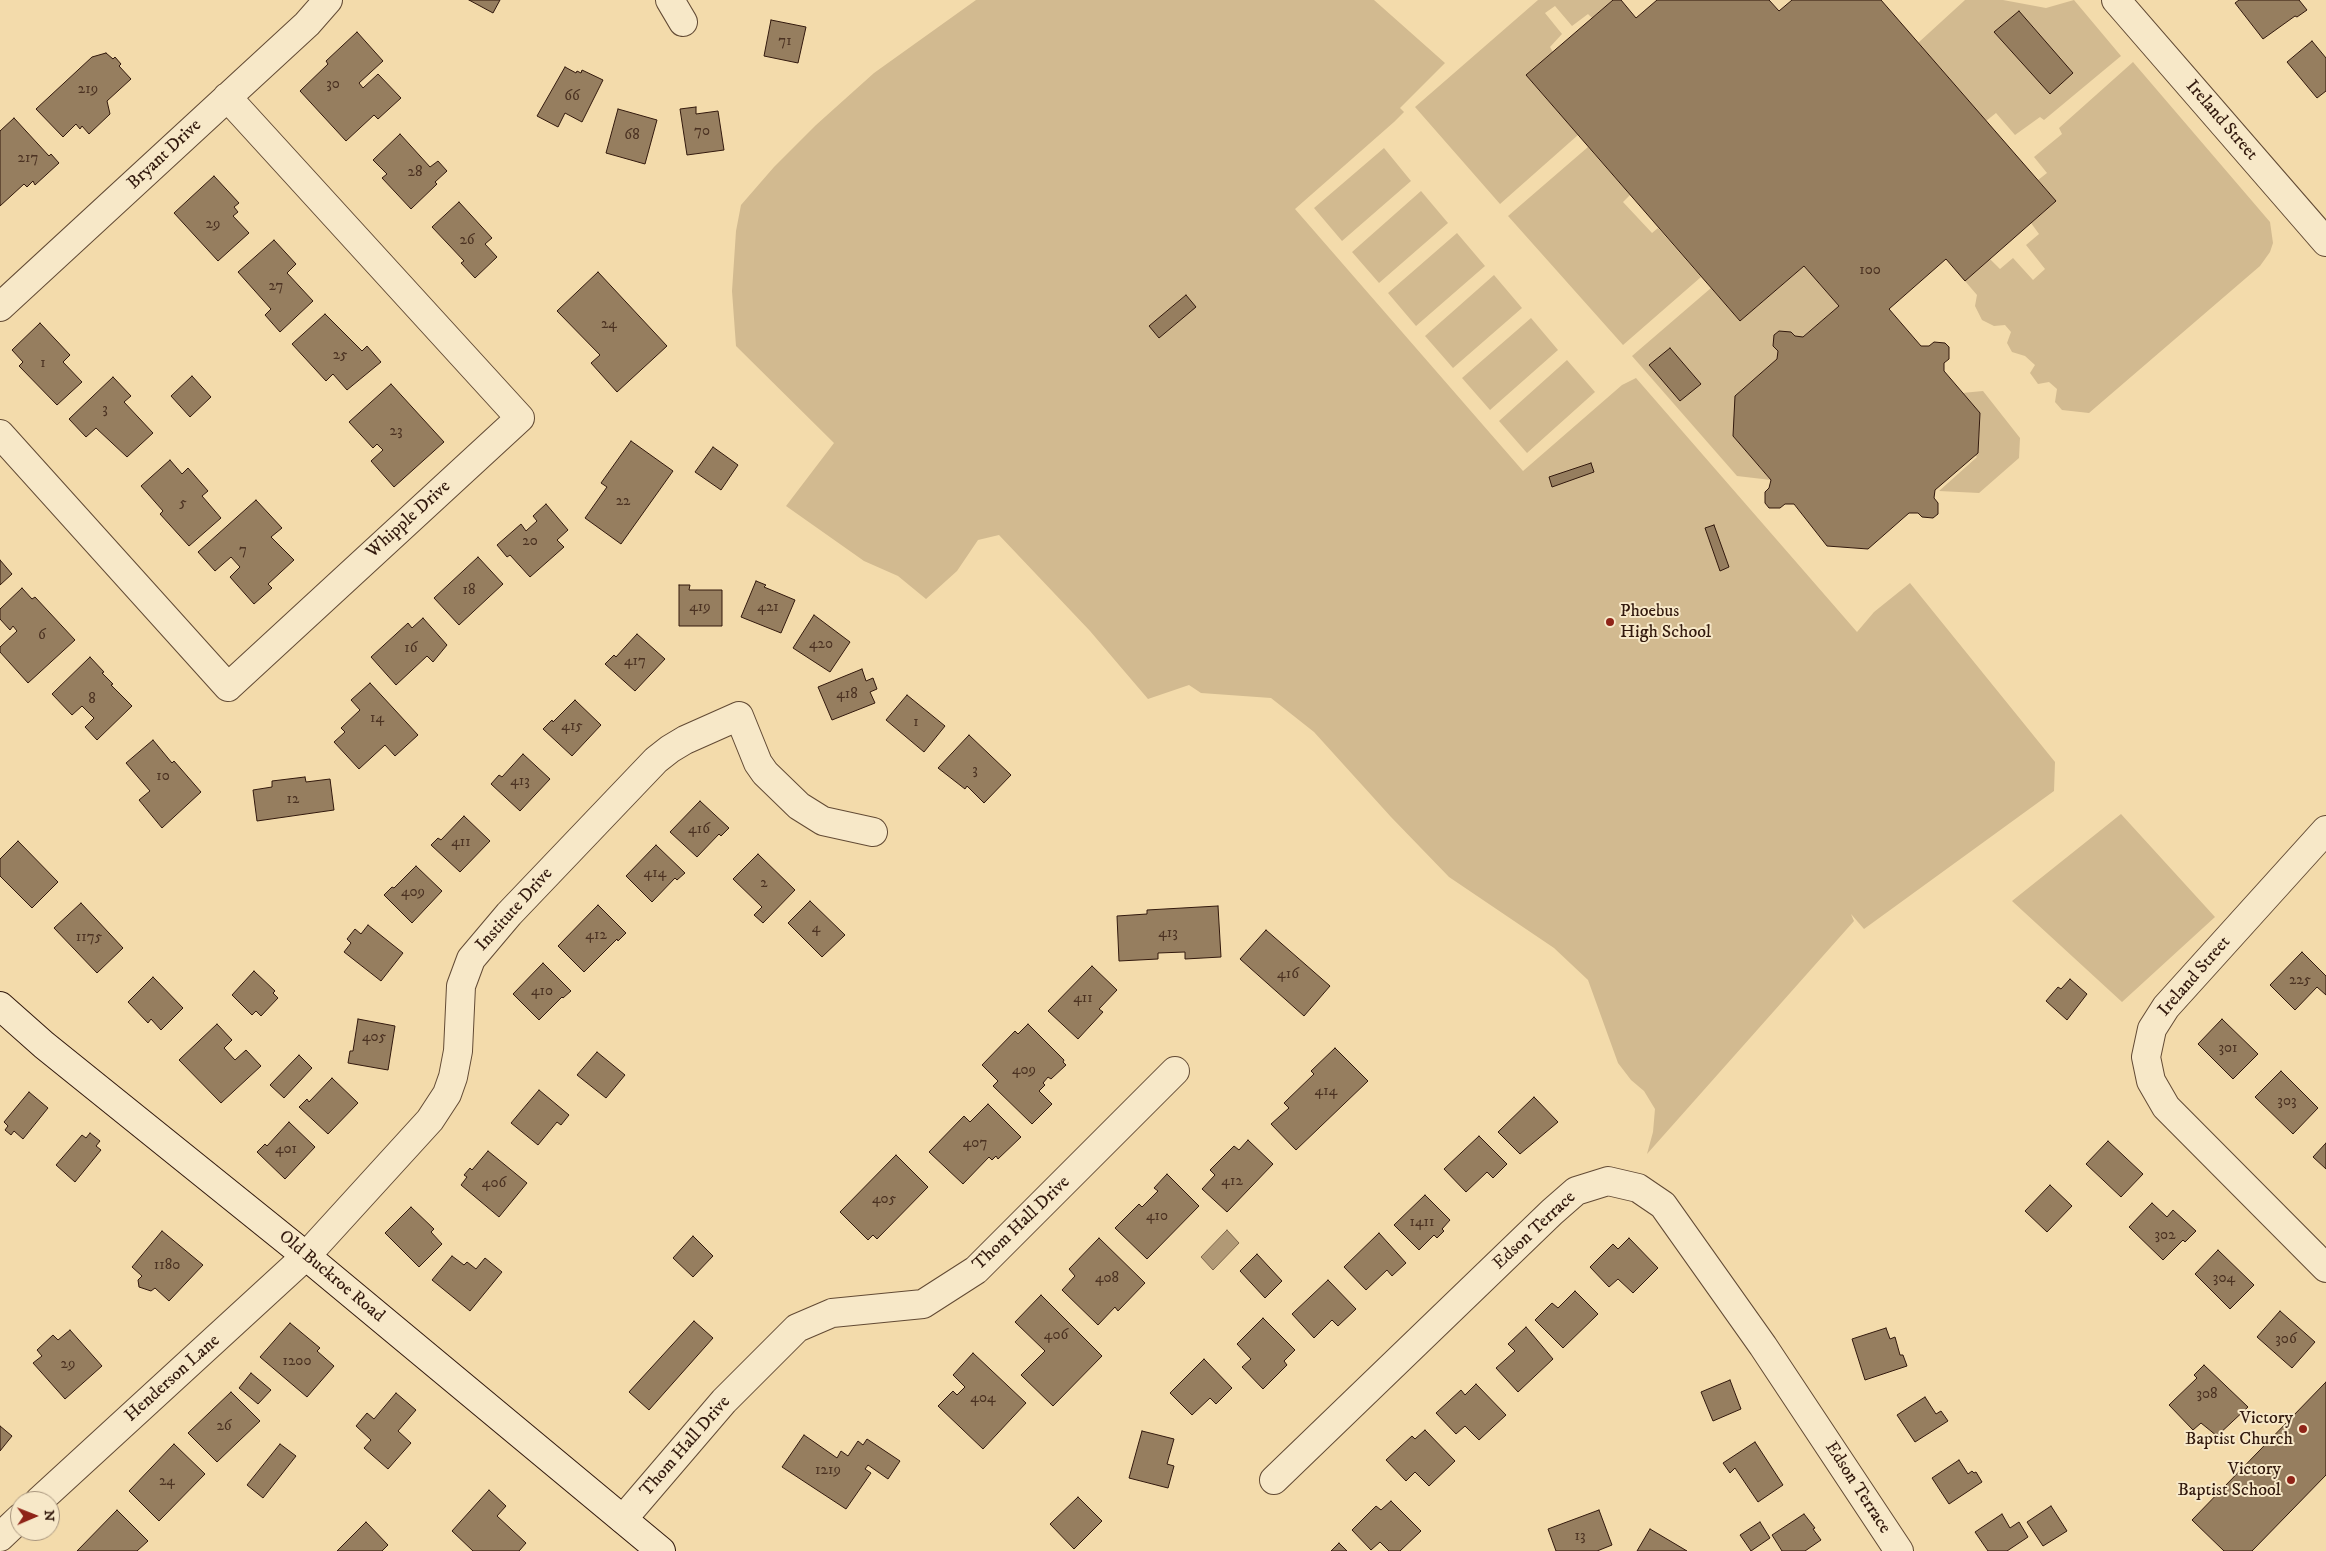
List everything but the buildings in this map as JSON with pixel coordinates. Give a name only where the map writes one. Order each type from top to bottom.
[{"type":"street","name":"Bryant Drive","points":[[0,307],[307,24],[328,0]]},
{"type":"street","name":"Ireland Street","points":[[2116,0],[2326,242]]},
{"type":"street","name":"Whipple Drive","points":[[0,434],[228,686],[520,418],[227,97]]},
{"type":"street","name":"Institute Drive","points":[[306,1256],[430,1120],[447,1094],[454,1077],[458,1051],[461,986],[471,959],[479,948],[656,760],[685,740],[739,716],[758,763],[799,806],[823,821],[872,832]]},
{"type":"street","name":"Ireland Street","points":[[2326,830],[2166,1007],[2152,1028],[2146,1057],[2151,1082],[2166,1107],[2326,1268]]},
{"type":"street","name":"Old Buckroe Road","points":[[0,1006],[44,1045],[306,1256],[661,1551]]},
{"type":"street","name":"Thom Hall Drive","points":[[623,1519],[724,1401],[797,1328],[832,1313],[922,1304],[976,1270],[1175,1071]]},
{"type":"street","name":"Edson Terrace","points":[[1274,1480],[1558,1207],[1576,1191],[1608,1181],[1638,1188],[1663,1205],[1763,1346],[1899,1551]]},
{"type":"street","name":"Henderson Lane","points":[[50,1491],[306,1256]]},
{"type":"street","points":[[0,1537],[10,1528]]},
{"type":"shaded area","points":[[976,0],[1374,0],[1445,63],[1400,108],[1404,112],[1394,122],[1295,209],[1523,471],[1622,385],[1636,378],[1857,632],[1874,612],[1910,583],[2055,762],[2054,791],[1864,929],[1851,914],[1854,921],[1647,1154],[1653,1132],[1655,1109],[1644,1091],[1631,1080],[1618,1063],[1588,980],[1554,948],[1449,877],[1391,817],[1314,732],[1271,698],[1201,693],[1189,685],[1148,699],[1090,631],[999,535],[978,540],[957,571],[926,599],[898,576],[864,561],[786,506],[834,443],[736,346],[732,291],[736,231],[741,205],[774,167],[816,125],[874,73]]},
{"type":"shaded area","points":[[1538,0],[1613,0],[1592,18],[1588,14],[1572,26],[1555,6],[1545,13],[1562,34],[1550,47],[1553,52],[1526,75],[1578,135],[1500,204],[1415,107]]},
{"type":"shaded area","points":[[1965,0],[2003,0],[2046,8],[2074,0],[2121,56],[2044,120],[2040,117],[2015,135],[1996,113],[1986,121],[1918,43]]},
{"type":"shaded area","points":[[2133,62],[2270,222],[2273,243],[2270,252],[2260,266],[2089,413],[2062,410],[2055,402],[2057,389],[2049,382],[2038,384],[2030,373],[2035,365],[2025,356],[2012,352],[2007,343],[2011,332],[2005,325],[1994,326],[1982,320],[1975,306],[1977,295],[1965,281],[1990,259],[2000,269],[2013,258],[2033,280],[2045,269],[2026,245],[2039,234],[2031,223],[2056,201],[2038,180],[2047,173],[2034,157],[2062,134],[2059,128]]},
{"type":"shaded area","points":[[1588,147],[1630,195],[1623,202],[1652,233],[1658,228],[1701,277],[1623,345],[1508,216]]},
{"type":"shaded area","points":[[1384,148],[1411,181],[1342,241],[1314,208]]},
{"type":"shaded area","points":[[1421,191],[1448,223],[1379,283],[1352,252]]},
{"type":"shaded area","points":[[1457,233],[1485,266],[1416,326],[1388,293]]},
{"type":"shaded area","points":[[1804,266],[1839,306],[1803,337],[1773,346],[1778,351],[1777,359],[1736,396],[1733,436],[1771,480],[1737,476],[1632,356],[1711,288],[1740,321]]},
{"type":"shaded area","points":[[1494,275],[1522,308],[1453,368],[1425,336]]},
{"type":"shaded area","points":[[1531,318],[1558,350],[1490,410],[1462,378]]},
{"type":"shaded area","points":[[1567,360],[1595,392],[1527,453],[1499,421]]},
{"type":"shaded area","points":[[1983,391],[2020,438],[2019,458],[1979,493],[1939,491],[1977,457],[1975,455],[1978,453],[1980,414],[1962,393]]},
{"type":"shaded area","points":[[2121,814],[2215,917],[2122,1002],[2012,901]]},
{"type":"shaded area","points":[[1227,1230],[1239,1243],[1213,1270],[1201,1257]]},
{"type":"place","name":"Phoebus High School","points":[[1610,622]]},
{"type":"place","name":"Victory Baptist Church","points":[[2303,1429]]},
{"type":"place","name":"Victory Baptist School","points":[[2291,1480]]}]
